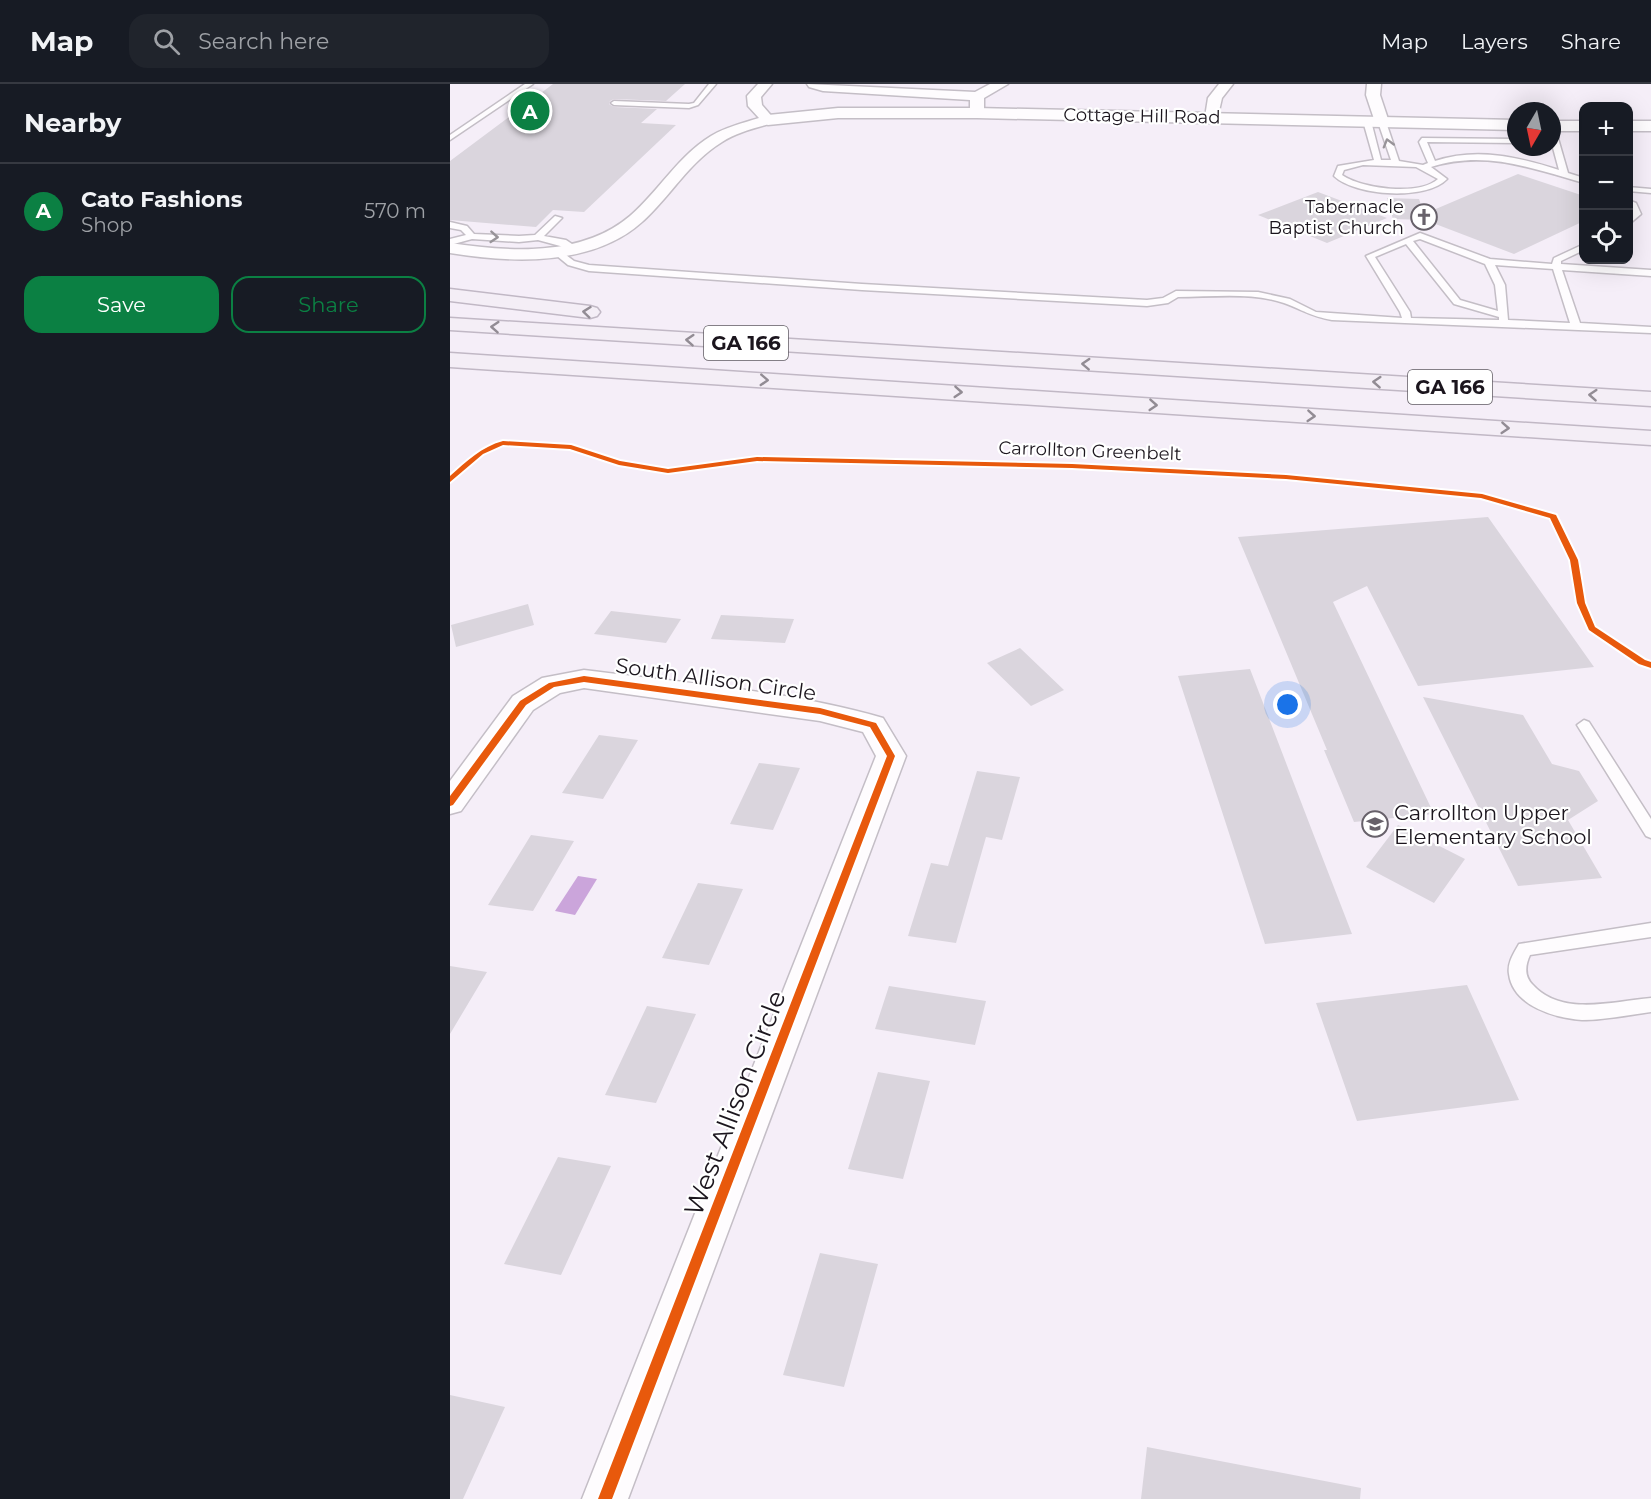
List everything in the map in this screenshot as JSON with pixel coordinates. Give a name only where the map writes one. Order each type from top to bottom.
[{"type":"highway","points":[[450,295],[564,310],[890,343],[1042,362]]},
{"type":"highway","name":"GA 166","points":[[450,324],[1651,399]]},
{"type":"highway","name":"GA 166","points":[[450,360],[1651,438]]},
{"type":"highway","points":[[450,371],[575,378],[684,375]]},
{"type":"street","points":[[450,248],[512,256],[572,248],[619,232],[634,221],[694,158],[716,139],[768,120],[755,106],[754,96],[765,84]]},
{"type":"street","points":[[814,84],[823,87],[977,96],[1001,84]]},
{"type":"street","points":[[1212,117],[1215,98],[1226,84]]},
{"type":"street","points":[[1374,84],[1374,122]]},
{"type":"street","points":[[977,96],[977,113]]},
{"type":"street","name":"Cottage Hill Road","points":[[768,120],[838,112],[1212,117],[1507,125]]},
{"type":"street","points":[[1561,127],[1579,126]]},
{"type":"street","points":[[1633,126],[1651,126]]},
{"type":"street","name":"South Allison Circle","points":[[450,803],[523,703],[552,685],[585,679],[820,711],[873,725]]},
{"type":"street","name":"West Allison Circle","points":[[605,1499],[891,756],[873,725]]},
{"type":"lane","points":[[450,138],[530,84]]},
{"type":"lane","points":[[614,103],[689,106],[696,104],[713,84]]},
{"type":"lane","points":[[1374,122],[1378,162]]},
{"type":"lane","points":[[1374,122],[1396,163]]},
{"type":"lane","points":[[1507,141],[1425,140],[1423,142],[1428,165],[1443,179],[1441,183],[1426,189],[1382,189],[1348,183],[1338,176],[1341,168],[1363,162],[1428,165],[1457,157],[1491,155],[1520,160],[1579,179]]},
{"type":"lane","points":[[1558,156],[1564,174]]},
{"type":"lane","points":[[1633,189],[1651,191]]},
{"type":"lane","points":[[1633,205],[1637,214],[1633,218]]},
{"type":"lane","points":[[538,237],[558,218]]},
{"type":"lane","points":[[450,225],[464,228],[472,236]]},
{"type":"lane","points":[[450,242],[472,236],[519,239],[538,237],[563,242],[572,248]]},
{"type":"lane","points":[[1407,321],[1406,312],[1370,256],[1420,236],[1489,262],[1651,273]]},
{"type":"lane","points":[[1408,240],[1457,302],[1504,319]]},
{"type":"lane","points":[[1576,326],[1556,266],[1557,260],[1579,249]]},
{"type":"lane","points":[[555,251],[571,263],[589,268],[884,289],[1147,303],[1165,301],[1176,294],[1184,293],[1258,295],[1287,301],[1314,314],[1407,321],[1504,319],[1651,330]]},
{"type":"lane","points":[[1489,262],[1500,285],[1504,319]]},
{"type":"lane","points":[[1584,725],[1651,832]]},
{"type":"lane","points":[[1651,930],[1525,949],[1518,958],[1517,978],[1527,993],[1554,1008],[1580,1012],[1651,1005]]},
{"type":"shaded area","points":[[578,876],[597,879],[575,915],[555,911]]},
{"type":"building","points":[[553,84],[685,84],[666,101],[614,99],[610,101],[609,104],[614,107],[657,109],[641,123],[676,125],[584,212],[553,210],[536,227],[450,220],[450,161]]},
{"type":"building","name":"Tabernacle Baptist Church","points":[[1518,174],[1579,194],[1579,223],[1514,254],[1425,220],[1393,219],[1387,198],[1419,199],[1424,214]]},
{"type":"building","points":[[1318,192],[1387,218],[1327,243],[1258,215]]},
{"type":"building","points":[[1488,517],[1594,667],[1418,686],[1367,586],[1333,602],[1434,814],[1354,822],[1324,750],[1327,750],[1238,537]]},
{"type":"building","points":[[528,604],[534,625],[456,647],[451,625]]},
{"type":"building","points":[[611,611],[681,619],[666,643],[594,634]]},
{"type":"building","points":[[721,615],[794,619],[785,643],[711,639]]},
{"type":"building","points":[[1020,648],[1064,690],[1031,706],[987,663]]},
{"type":"building","points":[[1250,669],[1352,934],[1265,944],[1178,676]]},
{"type":"building","points":[[1423,697],[1523,715],[1552,764],[1579,771],[1598,801],[1568,820],[1602,878],[1518,886]]},
{"type":"building","points":[[599,735],[638,740],[603,799],[562,793]]},
{"type":"building","points":[[759,763],[800,768],[773,830],[730,824]]},
{"type":"building","points":[[977,771],[1020,777],[1002,840],[986,837],[956,943],[908,936],[931,863],[948,866]]},
{"type":"building","points":[[1398,825],[1465,859],[1434,903],[1366,867]]},
{"type":"building","points":[[531,835],[574,841],[533,911],[488,905]]},
{"type":"building","points":[[698,883],[743,889],[709,965],[662,958]]},
{"type":"building","points":[[450,966],[487,972],[450,1034]]},
{"type":"building","points":[[1467,985],[1519,1100],[1357,1121],[1316,1003]]},
{"type":"building","points":[[889,986],[986,1001],[975,1045],[875,1029]]},
{"type":"building","points":[[647,1006],[696,1014],[656,1103],[605,1095]]},
{"type":"building","points":[[878,1072],[930,1081],[903,1179],[848,1169]]},
{"type":"building","points":[[558,1157],[611,1166],[561,1275],[504,1264]]},
{"type":"building","points":[[820,1253],[878,1264],[844,1387],[783,1375]]},
{"type":"building","points":[[450,1395],[505,1407],[463,1499],[450,1499]]},
{"type":"building","points":[[1147,1447],[1361,1488],[1360,1499],[1141,1499]]},
{"type":"cycle path","name":"Carrollton Greenbelt","points":[[450,480],[488,448],[503,443],[571,447],[619,463],[668,471],[757,459],[1072,466],[1286,477],[1482,496],[1553,517],[1574,560],[1581,603],[1592,628],[1642,662],[1651,665]]},
{"type":"cycle path","points":[[450,803],[523,703],[552,685],[584,679],[820,711],[873,725],[891,756],[605,1499]]},
{"type":"place","name":"Cato Fashions","points":[[530,111]]},
{"type":"place","name":"Tabernacle Baptist Church","points":[[1424,217]]},
{"type":"place","name":"Carrollton Upper Elementary School","points":[[1375,824]]}]
